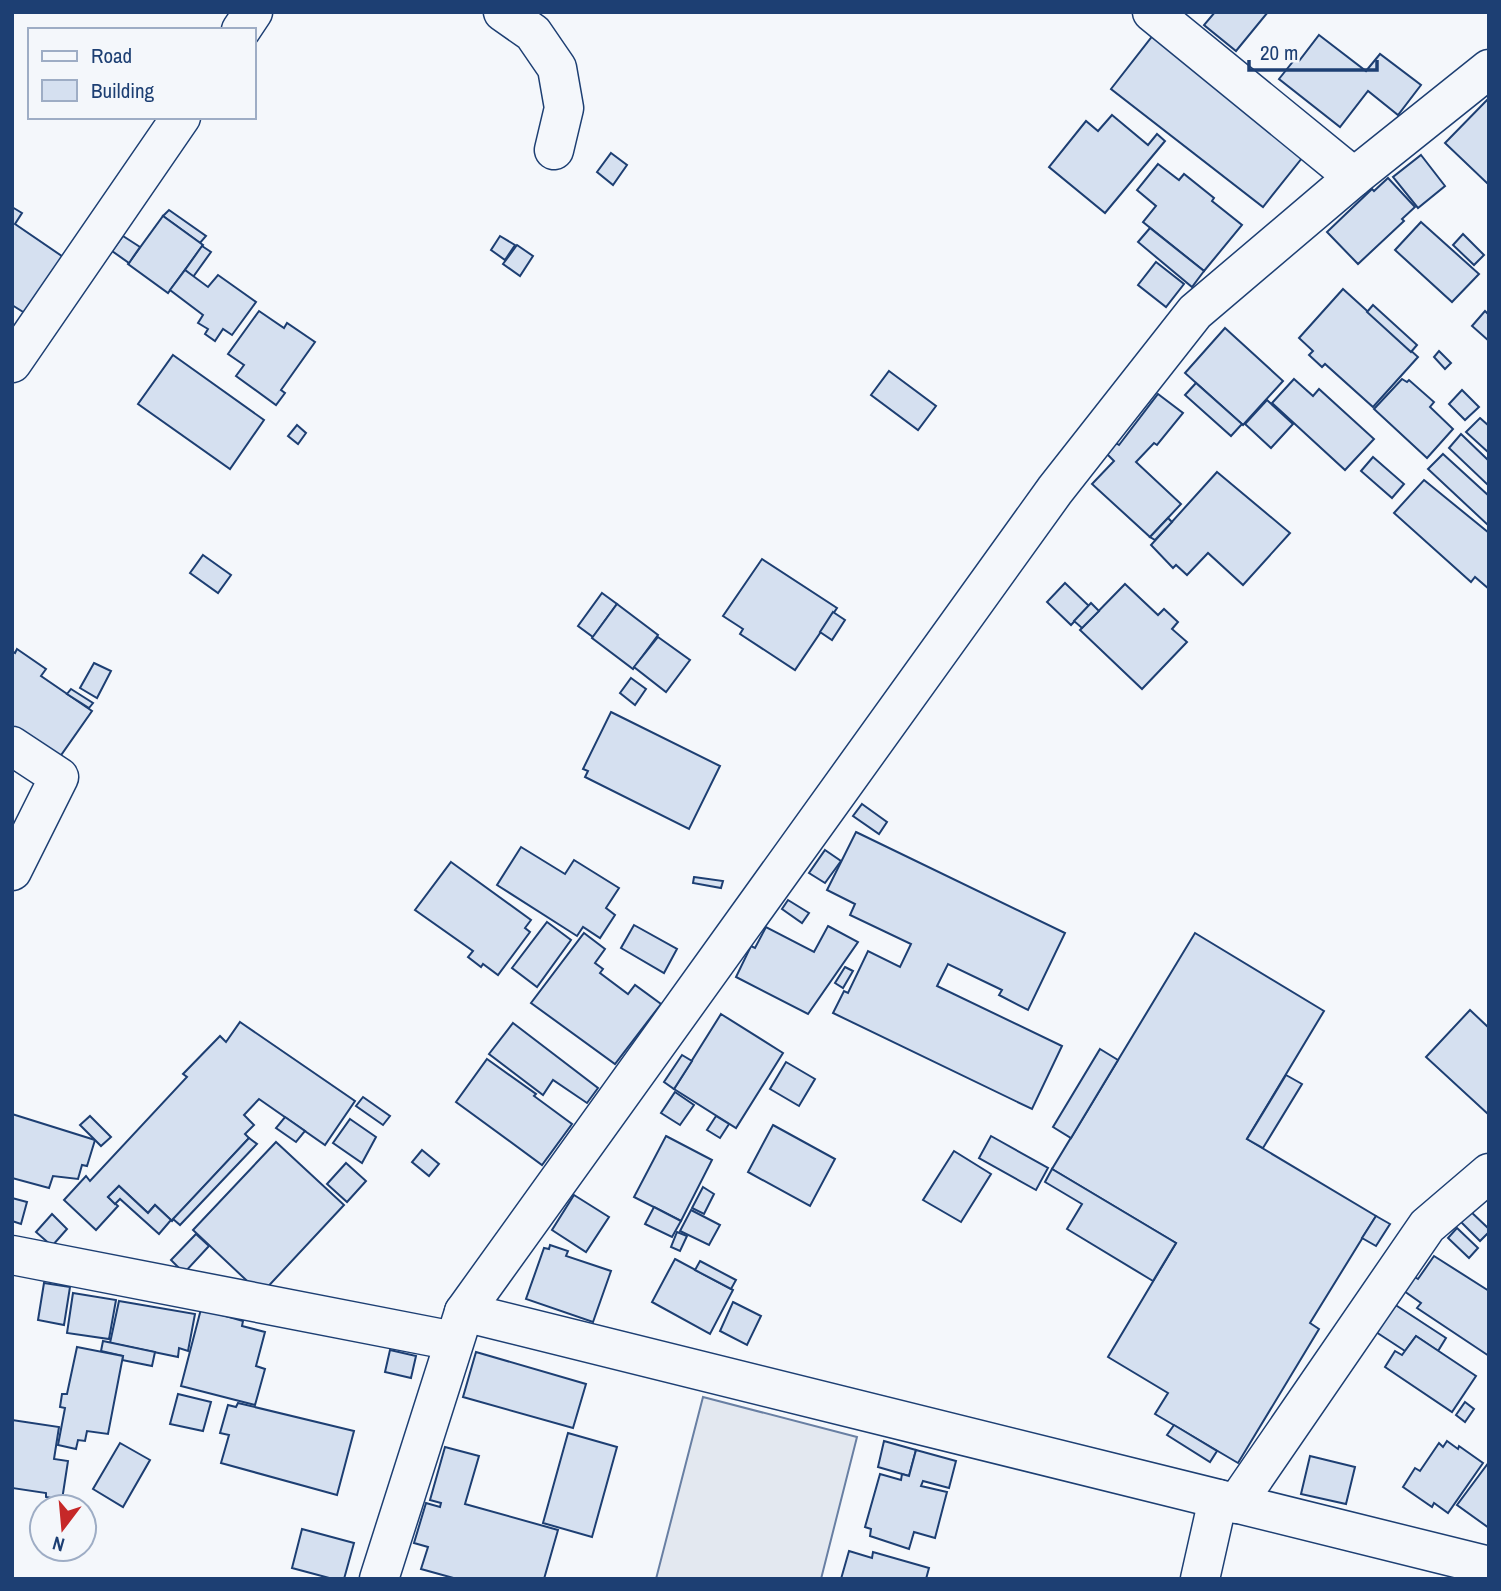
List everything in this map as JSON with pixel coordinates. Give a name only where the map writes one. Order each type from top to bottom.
[{"type":"street","points":[[242,28],[253,12]]},
{"type":"street","points":[[503,12],[533,33],[557,68],[564,108],[554,150]]},
{"type":"street","points":[[1152,12],[1354,177]]},
{"type":"street","points":[[379,1579],[459,1326],[1055,489],[1195,312],[1354,177],[1489,69]]},
{"type":"street","points":[[12,363],[180,119]]},
{"type":"street","points":[[12,746],[59,777],[12,871]]},
{"type":"street","points":[[1200,1579],[1227,1502],[1426,1226],[1489,1173]]},
{"type":"street","points":[[12,1255],[459,1326],[1227,1502],[1489,1566]]},
{"type":"shaded area","points":[[703,1397],[857,1437],[821,1579],[656,1579]]},
{"type":"building","points":[[1215,12],[1268,12],[1236,51],[1204,25]]},
{"type":"building","points":[[1154,34],[1306,153],[1263,207],[1111,89]]},
{"type":"building","points":[[1319,35],[1366,71],[1380,54],[1421,85],[1398,115],[1368,91],[1340,127],[1279,79],[1295,59],[1299,61]]},
{"type":"building","points":[[1489,98],[1489,185],[1445,143]]},
{"type":"building","points":[[1112,115],[1148,145],[1157,134],[1165,141],[1105,213],[1049,167],[1086,121],[1098,131]]},
{"type":"building","points":[[611,153],[627,165],[613,185],[597,172]]},
{"type":"building","points":[[1421,155],[1445,186],[1418,208],[1393,177]]},
{"type":"building","points":[[1158,164],[1179,180],[1184,174],[1242,225],[1204,271],[1143,222],[1156,206],[1137,190]]},
{"type":"building","points":[[1388,178],[1415,207],[1402,219],[1404,221],[1358,264],[1327,232],[1372,189],[1374,191]]},
{"type":"building","points":[[12,207],[22,213],[15,224],[72,263],[28,315],[12,305]]},
{"type":"building","points":[[169,210],[206,236],[200,243],[163,216]]},
{"type":"building","points":[[163,216],[203,245],[168,293],[128,264]]},
{"type":"building","points":[[1421,222],[1479,274],[1452,302],[1395,250]]},
{"type":"building","points":[[1150,228],[1204,271],[1192,287],[1138,242]]},
{"type":"building","points":[[1463,234],[1484,255],[1474,265],[1453,245]]},
{"type":"building","points":[[123,236],[140,247],[129,263],[112,251]]},
{"type":"building","points":[[500,236],[515,245],[505,260],[491,250]]},
{"type":"building","points":[[517,245],[533,256],[520,276],[503,264]]},
{"type":"building","points":[[202,246],[211,252],[193,277],[185,270]]},
{"type":"building","points":[[1156,262],[1184,284],[1166,307],[1138,285]]},
{"type":"building","points":[[185,270],[208,287],[218,275],[256,302],[232,335],[223,329],[215,341],[205,334],[208,329],[198,323],[203,315],[170,290]]},
{"type":"building","points":[[1343,289],[1418,357],[1373,407],[1325,364],[1322,367],[1309,355],[1313,351],[1299,338]]},
{"type":"building","points":[[1373,305],[1417,345],[1411,352],[1367,312]]},
{"type":"building","points":[[259,311],[284,328],[287,323],[315,342],[281,390],[285,393],[276,405],[236,376],[244,365],[228,354]]},
{"type":"building","points":[[1485,311],[1489,315],[1489,341],[1472,326]]},
{"type":"building","points":[[1225,328],[1283,381],[1243,425],[1185,373]]},
{"type":"building","points":[[1439,351],[1451,363],[1445,369],[1434,357]]},
{"type":"building","points":[[173,355],[264,420],[230,469],[138,404]]},
{"type":"building","points":[[889,371],[936,406],[918,430],[871,395]]},
{"type":"building","points":[[1294,379],[1313,396],[1319,389],[1374,439],[1345,470],[1272,403]]},
{"type":"building","points":[[1402,379],[1407,382],[1409,380],[1434,402],[1430,407],[1453,429],[1427,458],[1374,409]]},
{"type":"building","points":[[1196,383],[1242,424],[1231,436],[1185,395]]},
{"type":"building","points":[[1462,390],[1479,407],[1465,420],[1449,404]]},
{"type":"building","points":[[1158,394],[1183,413],[1157,445],[1154,443],[1136,462],[1181,504],[1150,537],[1092,484],[1114,461],[1106,453],[1116,443],[1119,445]]},
{"type":"building","points":[[1267,400],[1293,424],[1271,448],[1245,424]]},
{"type":"building","points":[[1480,418],[1489,426],[1489,453],[1466,432]]},
{"type":"building","points":[[297,425],[306,433],[298,444],[288,436]]},
{"type":"building","points":[[1461,434],[1489,461],[1489,486],[1449,448]]},
{"type":"building","points":[[1443,454],[1489,496],[1489,526],[1428,469]]},
{"type":"building","points":[[1373,457],[1404,484],[1392,498],[1361,471]]},
{"type":"building","points":[[1217,472],[1290,533],[1243,585],[1208,553],[1187,575],[1176,565],[1173,568],[1151,545]]},
{"type":"building","points":[[1424,480],[1489,533],[1489,589],[1475,577],[1471,582],[1394,513]]},
{"type":"building","points":[[1168,518],[1172,522],[1155,540],[1150,537]]},
{"type":"building","points":[[203,555],[231,575],[218,593],[190,573]]},
{"type":"building","points":[[762,559],[837,608],[795,670],[740,634],[743,629],[723,616]]},
{"type":"building","points":[[1065,583],[1089,606],[1071,625],[1047,602]]},
{"type":"building","points":[[1125,584],[1158,615],[1164,609],[1178,622],[1172,629],[1187,642],[1142,689],[1080,630]]},
{"type":"building","points":[[602,593],[617,604],[593,637],[578,626]]},
{"type":"building","points":[[1091,603],[1099,611],[1082,628],[1074,621]]},
{"type":"building","points":[[617,604],[658,635],[633,669],[592,638]]},
{"type":"building","points":[[833,612],[845,620],[832,640],[820,632]]},
{"type":"building","points":[[658,637],[690,660],[666,692],[634,667]]},
{"type":"building","points":[[17,649],[46,669],[41,676],[92,711],[59,758],[12,726],[12,651],[15,653]]},
{"type":"building","points":[[94,663],[111,671],[97,698],[80,688]]},
{"type":"building","points":[[631,678],[646,689],[635,705],[620,693]]},
{"type":"building","points":[[71,689],[93,703],[89,708],[67,694]]},
{"type":"building","points":[[611,712],[720,766],[689,829],[585,777],[588,771],[583,769]]},
{"type":"building","points":[[862,804],[887,822],[879,834],[853,816]]},
{"type":"building","points":[[856,832],[1065,933],[1028,1010],[999,995],[1002,990],[948,964],[937,986],[1062,1046],[1032,1109],[833,1013],[844,991],[848,993],[868,951],[900,967],[911,944],[850,915],[855,904],[827,890]]},
{"type":"building","points":[[521,847],[565,874],[574,860],[619,888],[606,908],[615,915],[600,938],[583,927],[577,936],[497,885]]},
{"type":"building","points":[[825,850],[841,861],[825,883],[809,873]]},
{"type":"building","points":[[451,862],[531,920],[525,928],[530,932],[498,975],[468,957],[473,951],[415,910]]},
{"type":"building","points":[[694,877],[723,881],[721,888],[693,883]]},
{"type":"building","points":[[788,900],[809,913],[802,923],[782,909]]},
{"type":"building","points":[[547,922],[571,940],[537,987],[512,968]]},
{"type":"building","points":[[634,925],[677,949],[664,973],[621,948]]},
{"type":"building","points":[[828,926],[858,942],[808,1014],[736,977],[751,946],[755,948],[766,927],[814,952]]},
{"type":"building","points":[[584,933],[605,949],[595,963],[603,969],[600,973],[628,994],[635,985],[661,1004],[615,1064],[531,1003]]},
{"type":"building","points":[[1195,933],[1324,1011],[1247,1139],[1376,1216],[1310,1323],[1319,1329],[1238,1463],[1155,1414],[1168,1393],[1108,1357],[1176,1243],[1052,1169]]},
{"type":"building","points":[[845,967],[853,971],[843,988],[835,983]]},
{"type":"building","points":[[1470,1010],[1489,1028],[1489,1115],[1426,1057]]},
{"type":"building","points":[[721,1014],[783,1053],[736,1128],[674,1089]]},
{"type":"building","points":[[240,1022],[355,1101],[325,1145],[259,1099],[244,1115],[254,1125],[245,1134],[249,1138],[172,1221],[155,1205],[148,1213],[119,1186],[108,1197],[118,1206],[96,1230],[64,1200],[86,1176],[90,1181],[187,1077],[183,1074],[220,1036],[226,1042]]},
{"type":"building","points":[[513,1023],[598,1088],[587,1103],[553,1080],[543,1095],[489,1054]]},
{"type":"building","points":[[1100,1049],[1118,1060],[1071,1138],[1053,1127]]},
{"type":"building","points":[[682,1055],[692,1061],[674,1089],[664,1082]]},
{"type":"building","points":[[487,1059],[572,1124],[542,1165],[456,1102]]},
{"type":"building","points":[[786,1062],[815,1079],[799,1106],[770,1089]]},
{"type":"building","points":[[1286,1075],[1302,1084],[1263,1148],[1247,1139]]},
{"type":"building","points":[[675,1092],[694,1105],[680,1125],[661,1113]]},
{"type":"building","points":[[363,1097],[390,1116],[383,1125],[356,1106]]},
{"type":"building","points":[[12,1114],[95,1140],[87,1166],[82,1165],[78,1179],[53,1176],[49,1188],[12,1178]]},
{"type":"building","points":[[90,1116],[111,1137],[101,1146],[80,1125]]},
{"type":"building","points":[[716,1116],[729,1124],[720,1138],[707,1130]]},
{"type":"building","points":[[285,1117],[305,1131],[296,1142],[276,1128]]},
{"type":"building","points":[[350,1119],[376,1137],[362,1163],[333,1143]]},
{"type":"building","points":[[773,1125],[835,1159],[810,1206],[748,1172]]},
{"type":"building","points":[[666,1136],[712,1160],[681,1221],[634,1197]]},
{"type":"building","points":[[991,1136],[1048,1168],[1036,1190],[979,1158]]},
{"type":"building","points":[[249,1138],[257,1144],[180,1225],[173,1219]]},
{"type":"building","points":[[276,1142],[344,1205],[261,1294],[193,1230]]},
{"type":"building","points":[[422,1150],[439,1164],[429,1176],[412,1162]]},
{"type":"building","points":[[954,1151],[991,1174],[961,1222],[923,1200]]},
{"type":"building","points":[[346,1163],[366,1181],[347,1202],[327,1184]]},
{"type":"building","points":[[1052,1169],[1176,1243],[1153,1281],[1067,1229],[1082,1204],[1045,1182]]},
{"type":"building","points":[[119,1186],[148,1213],[155,1205],[171,1220],[159,1234],[120,1199],[115,1204],[108,1197]]},
{"type":"building","points":[[703,1187],[714,1194],[704,1214],[692,1208]]},
{"type":"building","points":[[574,1195],[609,1217],[586,1252],[552,1230]]},
{"type":"building","points":[[12,1198],[27,1202],[21,1224],[12,1221]]},
{"type":"building","points":[[654,1207],[681,1221],[672,1237],[645,1224]]},
{"type":"building","points":[[691,1210],[720,1225],[709,1245],[680,1231]]},
{"type":"building","points":[[1469,1210],[1489,1229],[1480,1241],[1459,1220]]},
{"type":"building","points":[[52,1214],[67,1229],[52,1246],[36,1232]]},
{"type":"building","points":[[1376,1216],[1390,1224],[1376,1246],[1362,1238]]},
{"type":"building","points":[[1457,1228],[1478,1248],[1469,1258],[1448,1238]]},
{"type":"building","points":[[677,1232],[687,1236],[680,1251],[671,1247]]},
{"type":"building","points":[[196,1234],[209,1246],[184,1273],[171,1260]]},
{"type":"building","points":[[550,1245],[568,1251],[566,1256],[611,1271],[593,1322],[526,1299],[544,1248],[549,1249]]},
{"type":"building","points":[[1434,1256],[1489,1291],[1489,1356],[1417,1308],[1421,1303],[1404,1291],[1413,1276],[1418,1279]]},
{"type":"building","points":[[675,1259],[733,1290],[710,1334],[652,1302]]},
{"type":"building","points":[[700,1261],[736,1280],[731,1289],[695,1270]]},
{"type":"building","points":[[44,1283],[70,1287],[64,1325],[38,1320]]},
{"type":"building","points":[[73,1293],[116,1300],[109,1339],[67,1333]]},
{"type":"building","points":[[119,1301],[195,1314],[188,1351],[179,1348],[178,1357],[110,1343]]},
{"type":"building","points":[[733,1302],[761,1316],[747,1345],[720,1331]]},
{"type":"building","points":[[1394,1304],[1446,1338],[1438,1351],[1416,1336],[1405,1351],[1376,1332]]},
{"type":"building","points":[[201,1309],[243,1321],[242,1326],[265,1332],[256,1366],[265,1369],[255,1405],[181,1386]]},
{"type":"building","points":[[1416,1336],[1476,1376],[1452,1412],[1385,1367],[1395,1351],[1402,1355]]},
{"type":"building","points":[[103,1341],[155,1352],[152,1366],[122,1360],[123,1356],[101,1351]]},
{"type":"building","points":[[77,1347],[123,1356],[108,1434],[87,1431],[85,1441],[78,1440],[76,1449],[58,1445],[65,1408],[60,1407],[62,1394],[67,1394]]},
{"type":"building","points":[[390,1350],[416,1356],[411,1378],[385,1372]]},
{"type":"building","points":[[476,1352],[586,1384],[573,1428],[463,1397]]},
{"type":"building","points":[[178,1394],[211,1402],[203,1431],[170,1424]]},
{"type":"building","points":[[1465,1402],[1474,1409],[1465,1422],[1456,1415]]},
{"type":"building","points":[[238,1403],[354,1431],[337,1495],[221,1463],[229,1435],[220,1433],[228,1405],[236,1407]]},
{"type":"building","points":[[12,1420],[59,1427],[54,1459],[68,1461],[63,1493],[12,1488]]},
{"type":"building","points":[[1174,1425],[1217,1451],[1210,1462],[1167,1435]]},
{"type":"building","points":[[568,1433],[617,1447],[592,1537],[543,1523]]},
{"type":"building","points":[[884,1441],[916,1450],[909,1476],[878,1467]]},
{"type":"building","points":[[1447,1441],[1483,1463],[1448,1513],[1434,1503],[1432,1507],[1403,1487],[1415,1468],[1420,1471],[1439,1443],[1443,1447]]},
{"type":"building","points":[[120,1443],[150,1460],[123,1507],[93,1489]]},
{"type":"building","points":[[445,1447],[479,1456],[465,1504],[558,1530],[544,1579],[457,1579],[421,1569],[428,1547],[414,1543],[426,1503],[440,1507],[441,1503],[430,1500]]},
{"type":"building","points":[[916,1450],[956,1461],[949,1488],[923,1481],[921,1486],[947,1492],[935,1538],[914,1532],[909,1549],[870,1536],[871,1529],[865,1527],[880,1474],[901,1480],[902,1474],[909,1476]]},
{"type":"building","points":[[1310,1456],[1355,1467],[1346,1504],[1301,1494]]},
{"type":"building","points":[[1489,1462],[1489,1528],[1457,1505]]},
{"type":"building","points":[[302,1529],[354,1543],[344,1579],[333,1579],[292,1568]]},
{"type":"building","points":[[849,1551],[872,1558],[873,1552],[929,1568],[926,1579],[841,1579]]}]
